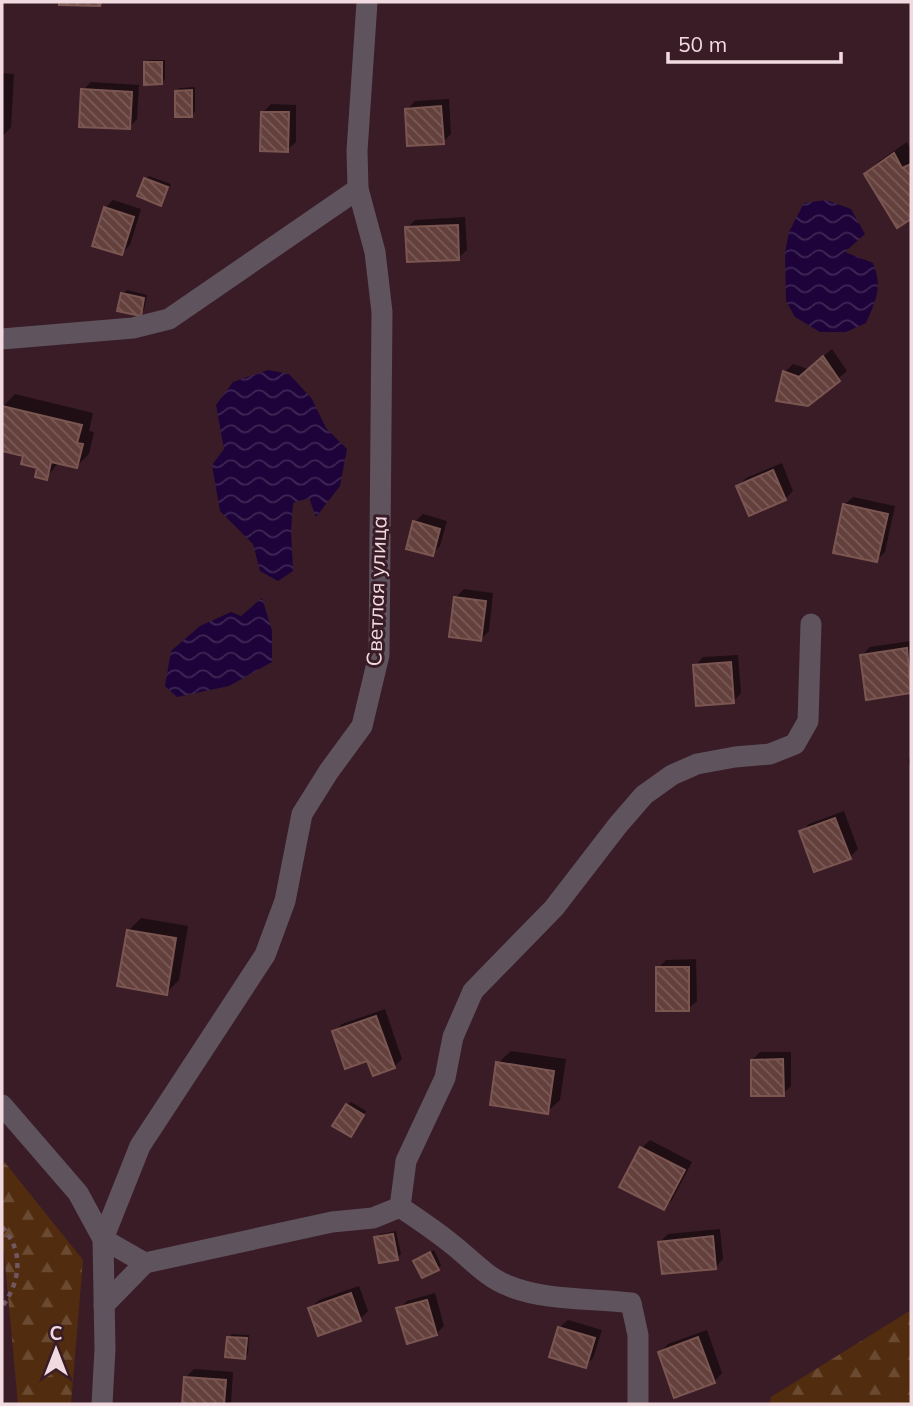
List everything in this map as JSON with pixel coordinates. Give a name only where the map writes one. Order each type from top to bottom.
[{"type":"street","name":"Светлая улица","points":[[103,1239],[140,1146],[265,955],[285,901],[302,814],[362,726],[379,655],[382,312],[375,252],[358,189],[357,151],[367,2]]},
{"type":"street","points":[[2,339],[133,328],[169,319],[358,189]]},
{"type":"street","points":[[400,1207],[406,1161],[445,1078],[453,1037],[473,992],[554,908],[644,795],[672,775],[697,764],[770,754],[794,744],[808,721],[811,624]]},
{"type":"street","points":[[2,1105],[78,1193],[103,1239],[105,1349],[102,1404]]},
{"type":"street","points":[[104,1305],[145,1264],[332,1222],[373,1218],[400,1207]]},
{"type":"street","points":[[400,1207],[455,1247],[483,1272],[509,1287],[559,1297],[631,1303],[638,1335],[638,1404]]},
{"type":"street","points":[[103,1239],[145,1264]]},
{"type":"path","points":[[2,1227],[18,1256],[14,1290],[2,1307]]},
{"type":"green space","points":[[2,1159],[83,1260],[71,1404],[18,1404],[2,1249]]},
{"type":"green space","points":[[911,1310],[911,1404],[770,1404],[771,1397]]},
{"type":"water","points":[[826,200],[851,209],[865,234],[845,252],[873,263],[878,279],[875,300],[866,323],[846,332],[820,332],[795,317],[786,301],[785,252],[789,232],[804,203]]},
{"type":"water","points":[[268,370],[289,374],[312,399],[326,428],[347,449],[340,486],[316,517],[309,498],[293,503],[293,571],[278,581],[260,571],[253,544],[220,511],[212,465],[224,449],[216,405],[233,382]]},
{"type":"water","points":[[262,598],[272,631],[272,662],[229,686],[177,697],[165,686],[171,651],[200,626],[231,612],[241,616]]},
{"type":"building","points":[[59,2],[101,2],[100,6],[59,5]]},
{"type":"building","points":[[144,62],[162,62],[162,84],[144,85]]},
{"type":"building","points":[[81,89],[132,92],[130,129],[79,127]]},
{"type":"building","points":[[192,90],[192,117],[175,117],[175,91]]},
{"type":"building","points":[[441,106],[444,144],[407,146],[405,109]]},
{"type":"building","points":[[261,112],[289,112],[288,152],[260,151]]},
{"type":"building","points":[[894,153],[902,168],[911,164],[911,219],[897,228],[864,174]]},
{"type":"building","points":[[144,178],[168,187],[161,206],[137,196]]},
{"type":"building","points":[[104,207],[134,217],[122,255],[92,246]]},
{"type":"building","points":[[458,225],[459,260],[407,262],[405,227]]},
{"type":"building","points":[[121,293],[144,298],[141,316],[117,311]]},
{"type":"building","points":[[823,356],[840,381],[808,406],[776,401],[783,371],[799,377]]},
{"type":"building","points":[[2,406],[82,425],[77,443],[83,444],[77,468],[51,462],[47,480],[35,477],[37,468],[21,464],[23,456],[2,451]]},
{"type":"building","points":[[773,470],[786,500],[749,516],[736,486]]},
{"type":"building","points":[[843,504],[888,514],[877,562],[833,553]]},
{"type":"building","points":[[413,521],[440,529],[433,556],[406,549]]},
{"type":"building","points":[[454,597],[486,601],[481,641],[449,637]]},
{"type":"building","points":[[907,648],[911,693],[866,700],[860,655]]},
{"type":"building","points":[[731,662],[734,703],[696,706],[693,665]]},
{"type":"building","points":[[835,818],[851,859],[814,872],[799,831]]},
{"type":"building","points":[[127,930],[176,938],[167,995],[117,986]]},
{"type":"building","points":[[656,967],[689,967],[689,1011],[656,1011]]},
{"type":"building","points":[[376,1016],[395,1068],[373,1076],[367,1061],[345,1069],[332,1031]]},
{"type":"building","points":[[783,1059],[784,1096],[751,1096],[751,1060]]},
{"type":"building","points":[[496,1062],[554,1071],[548,1114],[490,1105]]},
{"type":"building","points":[[346,1104],[364,1115],[351,1137],[332,1126]]},
{"type":"building","points":[[640,1147],[685,1170],[664,1210],[619,1187]]},
{"type":"building","points":[[393,1234],[398,1260],[379,1263],[374,1237]]},
{"type":"building","points":[[713,1236],[716,1269],[662,1274],[658,1242]]},
{"type":"building","points":[[430,1252],[439,1270],[422,1278],[413,1261]]},
{"type":"building","points":[[351,1293],[361,1321],[318,1336],[308,1308]]},
{"type":"building","points":[[427,1300],[437,1335],[407,1344],[396,1308]]},
{"type":"building","points":[[558,1327],[595,1338],[586,1368],[549,1357]]},
{"type":"building","points":[[227,1337],[247,1338],[245,1359],[225,1357]]},
{"type":"building","points":[[698,1337],[715,1383],[674,1398],[658,1352]]},
{"type":"building","points":[[184,1377],[226,1380],[224,1404],[182,1404]]}]
